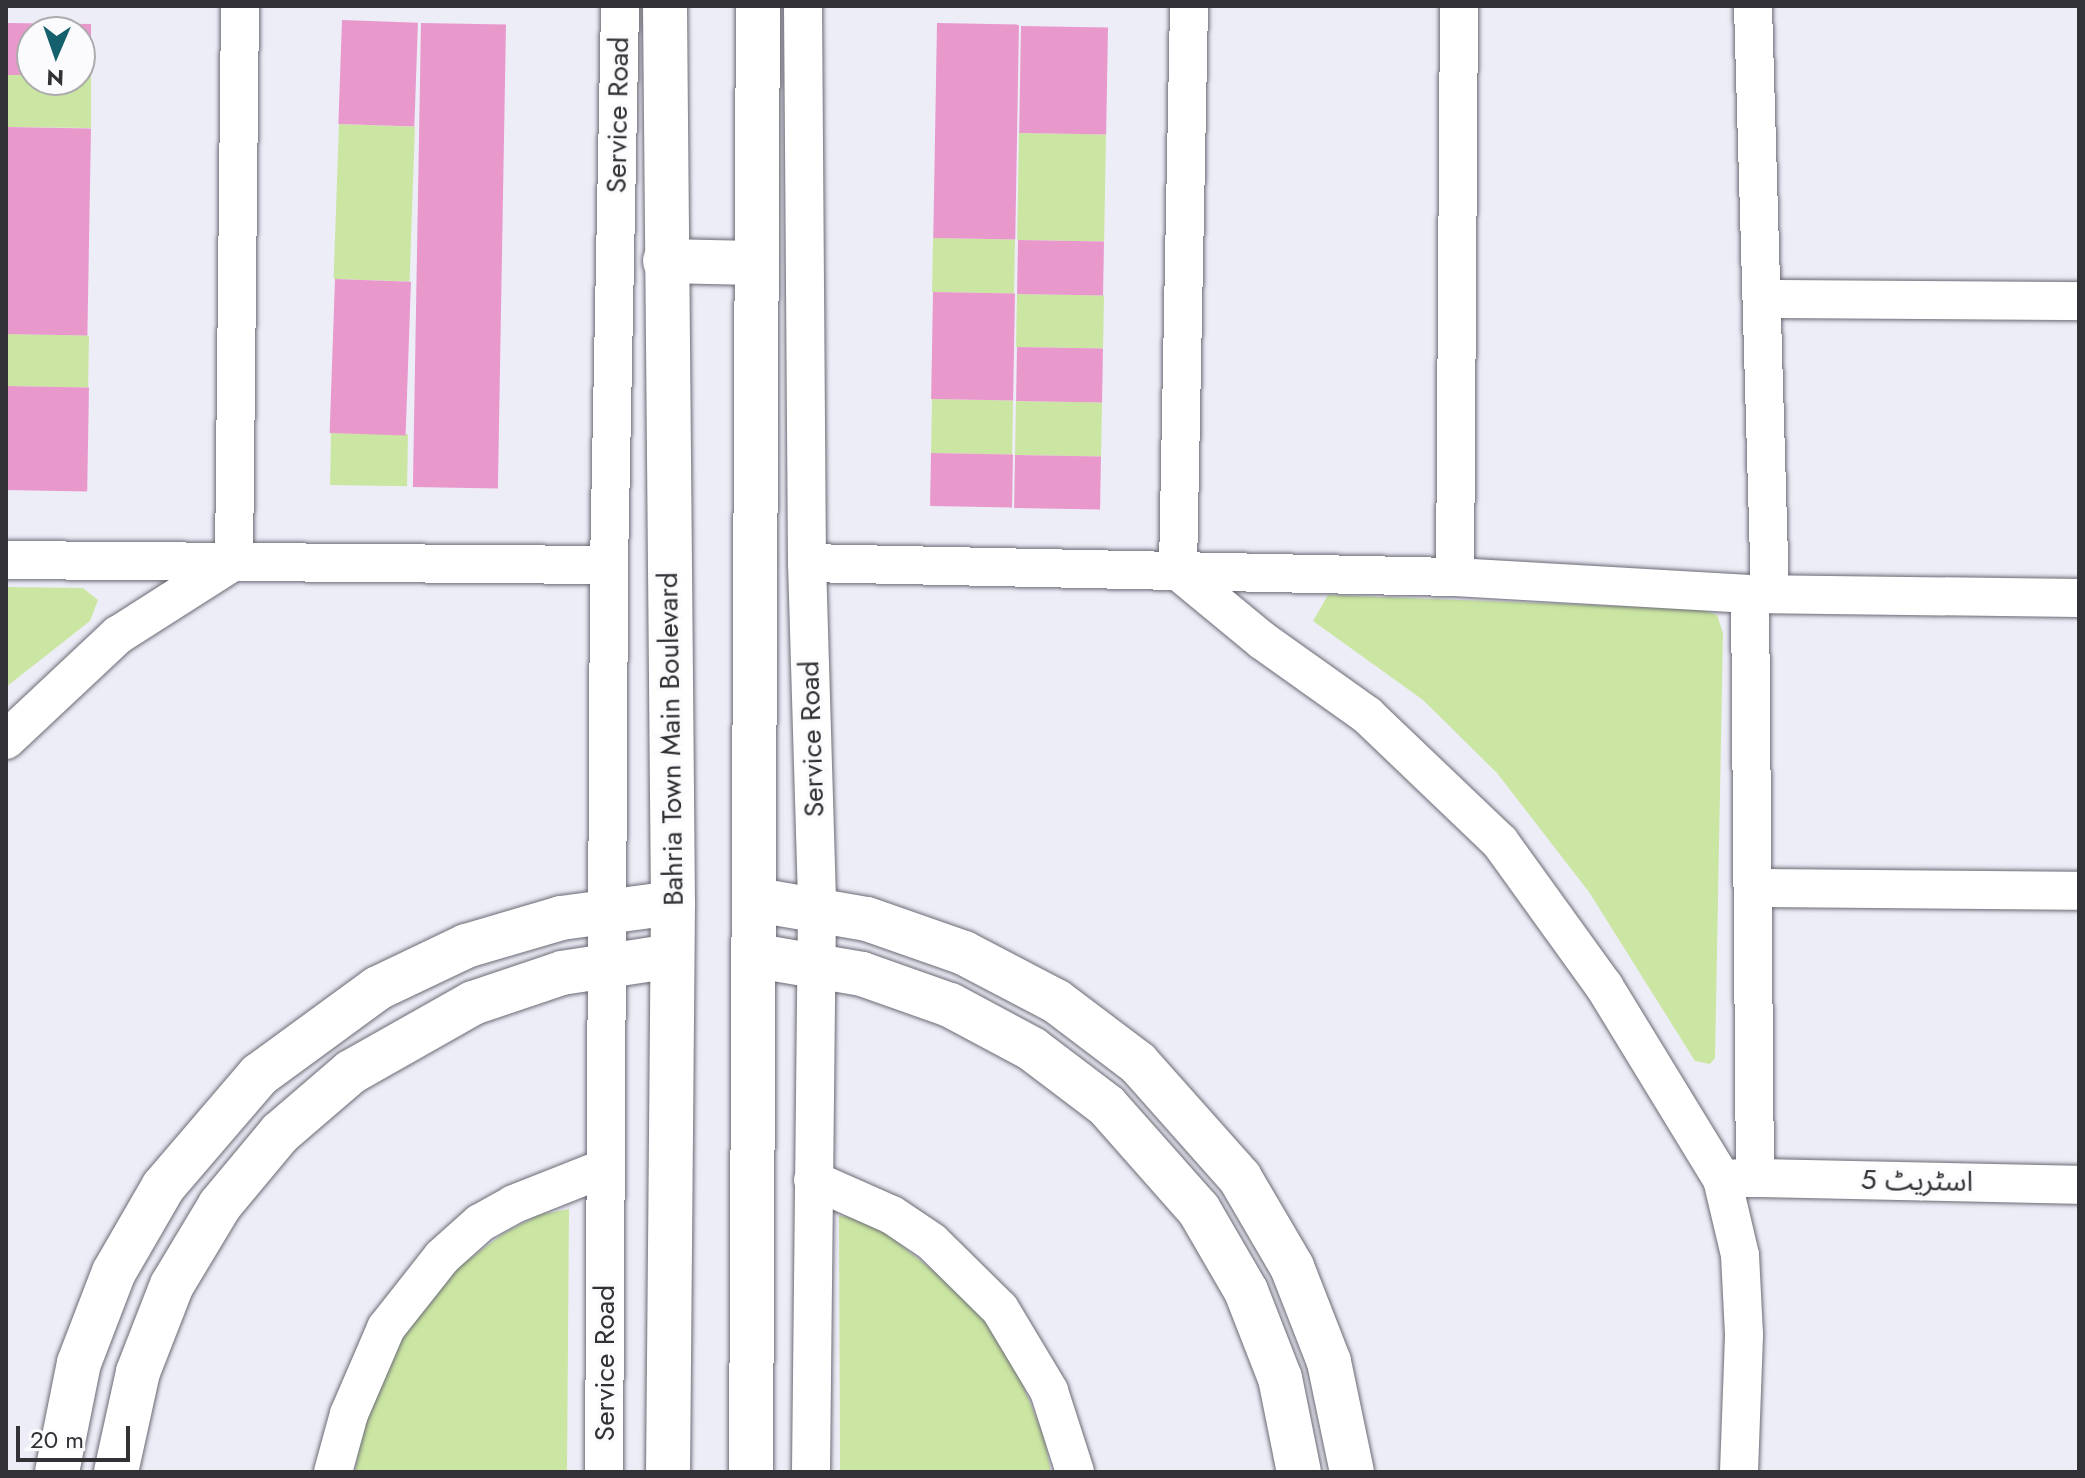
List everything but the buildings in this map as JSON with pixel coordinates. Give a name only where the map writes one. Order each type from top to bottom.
[{"type":"street","points":[[234,561],[240,6]]},
{"type":"street","name":"Service Road","points":[[604,1472],[609,565],[620,6]]},
{"type":"street","name":"Bahria Town Main Boulevard","points":[[665,6],[673,903],[668,1472]]},
{"type":"street","points":[[751,1472],[757,956],[754,263],[758,6]]},
{"type":"street","name":"Service Road","points":[[803,6],[807,563],[817,908],[811,1472]]},
{"type":"street","points":[[1178,571],[1189,6]]},
{"type":"street","points":[[1455,577],[1459,6]]},
{"type":"street","points":[[1739,1472],[1741,1270],[1738,1178],[1754,888],[1763,299],[1753,6]]},
{"type":"street","points":[[665,261],[754,263]]},
{"type":"street","points":[[1763,299],[2079,301]]},
{"type":"street","points":[[6,560],[609,565]]},
{"type":"street","points":[[6,740],[118,635],[234,561]]},
{"type":"street","points":[[807,563],[1455,577],[1760,594],[2079,598]]},
{"type":"street","points":[[1178,571],[1263,641],[1379,725],[1500,842],[1738,1178]]},
{"type":"street","points":[[1754,888],[2079,891]]},
{"type":"street","points":[[757,900],[817,908],[916,934],[1011,975],[1098,1030],[1175,1099],[1240,1178],[1292,1267],[1329,1362],[1352,1472]]},
{"type":"street","points":[[57,1472],[79,1363],[114,1272],[163,1187],[224,1110],[296,1043],[399,977],[513,930],[609,909],[673,903]]},
{"type":"street","points":[[116,1472],[138,1372],[172,1285],[220,1205],[280,1133],[351,1072],[430,1023],[517,986],[608,964],[672,956]]},
{"type":"street","points":[[757,956],[816,964],[907,988],[992,1026],[1071,1076],[1141,1138],[1199,1210],[1246,1291],[1280,1378],[1299,1472]]},
{"type":"street","points":[[333,1472],[349,1414],[386,1328],[442,1257],[480,1223],[514,1204],[605,1168]]},
{"type":"street","name":"اسٹریٹ 5","points":[[1738,1178],[2079,1185]]},
{"type":"street","points":[[813,1180],[892,1215],[932,1242],[1000,1309],[1049,1391],[1075,1472]]},
{"type":"green space","points":[[6,75],[16,75],[16,96],[91,96],[91,128],[6,127]]},
{"type":"green space","points":[[339,124],[415,127],[410,282],[334,279]]},
{"type":"green space","points":[[1019,133],[1106,135],[1104,242],[1017,240]]},
{"type":"green space","points":[[933,238],[1015,239],[1014,293],[932,292]]},
{"type":"green space","points":[[1017,294],[1104,296],[1103,349],[1016,347]]},
{"type":"green space","points":[[6,334],[89,335],[88,387],[6,386]]},
{"type":"green space","points":[[932,399],[1013,400],[1012,454],[931,453]]},
{"type":"green space","points":[[1016,401],[1102,403],[1101,456],[1015,455]]},
{"type":"green space","points":[[331,433],[408,434],[407,486],[330,485]]},
{"type":"green space","points":[[6,587],[83,588],[98,600],[90,621],[6,687]]},
{"type":"green space","points":[[1328,595],[1700,609],[1717,615],[1723,633],[1715,1058],[1710,1064],[1695,1061],[1589,892],[1497,773],[1423,700],[1313,621]]},
{"type":"green space","points":[[569,1209],[567,1472],[355,1472],[365,1412],[389,1356],[420,1309],[460,1266],[503,1234],[539,1215]]},
{"type":"green space","points":[[839,1216],[861,1218],[884,1232],[972,1301],[1016,1368],[1044,1437],[1051,1472],[840,1472]]}]
